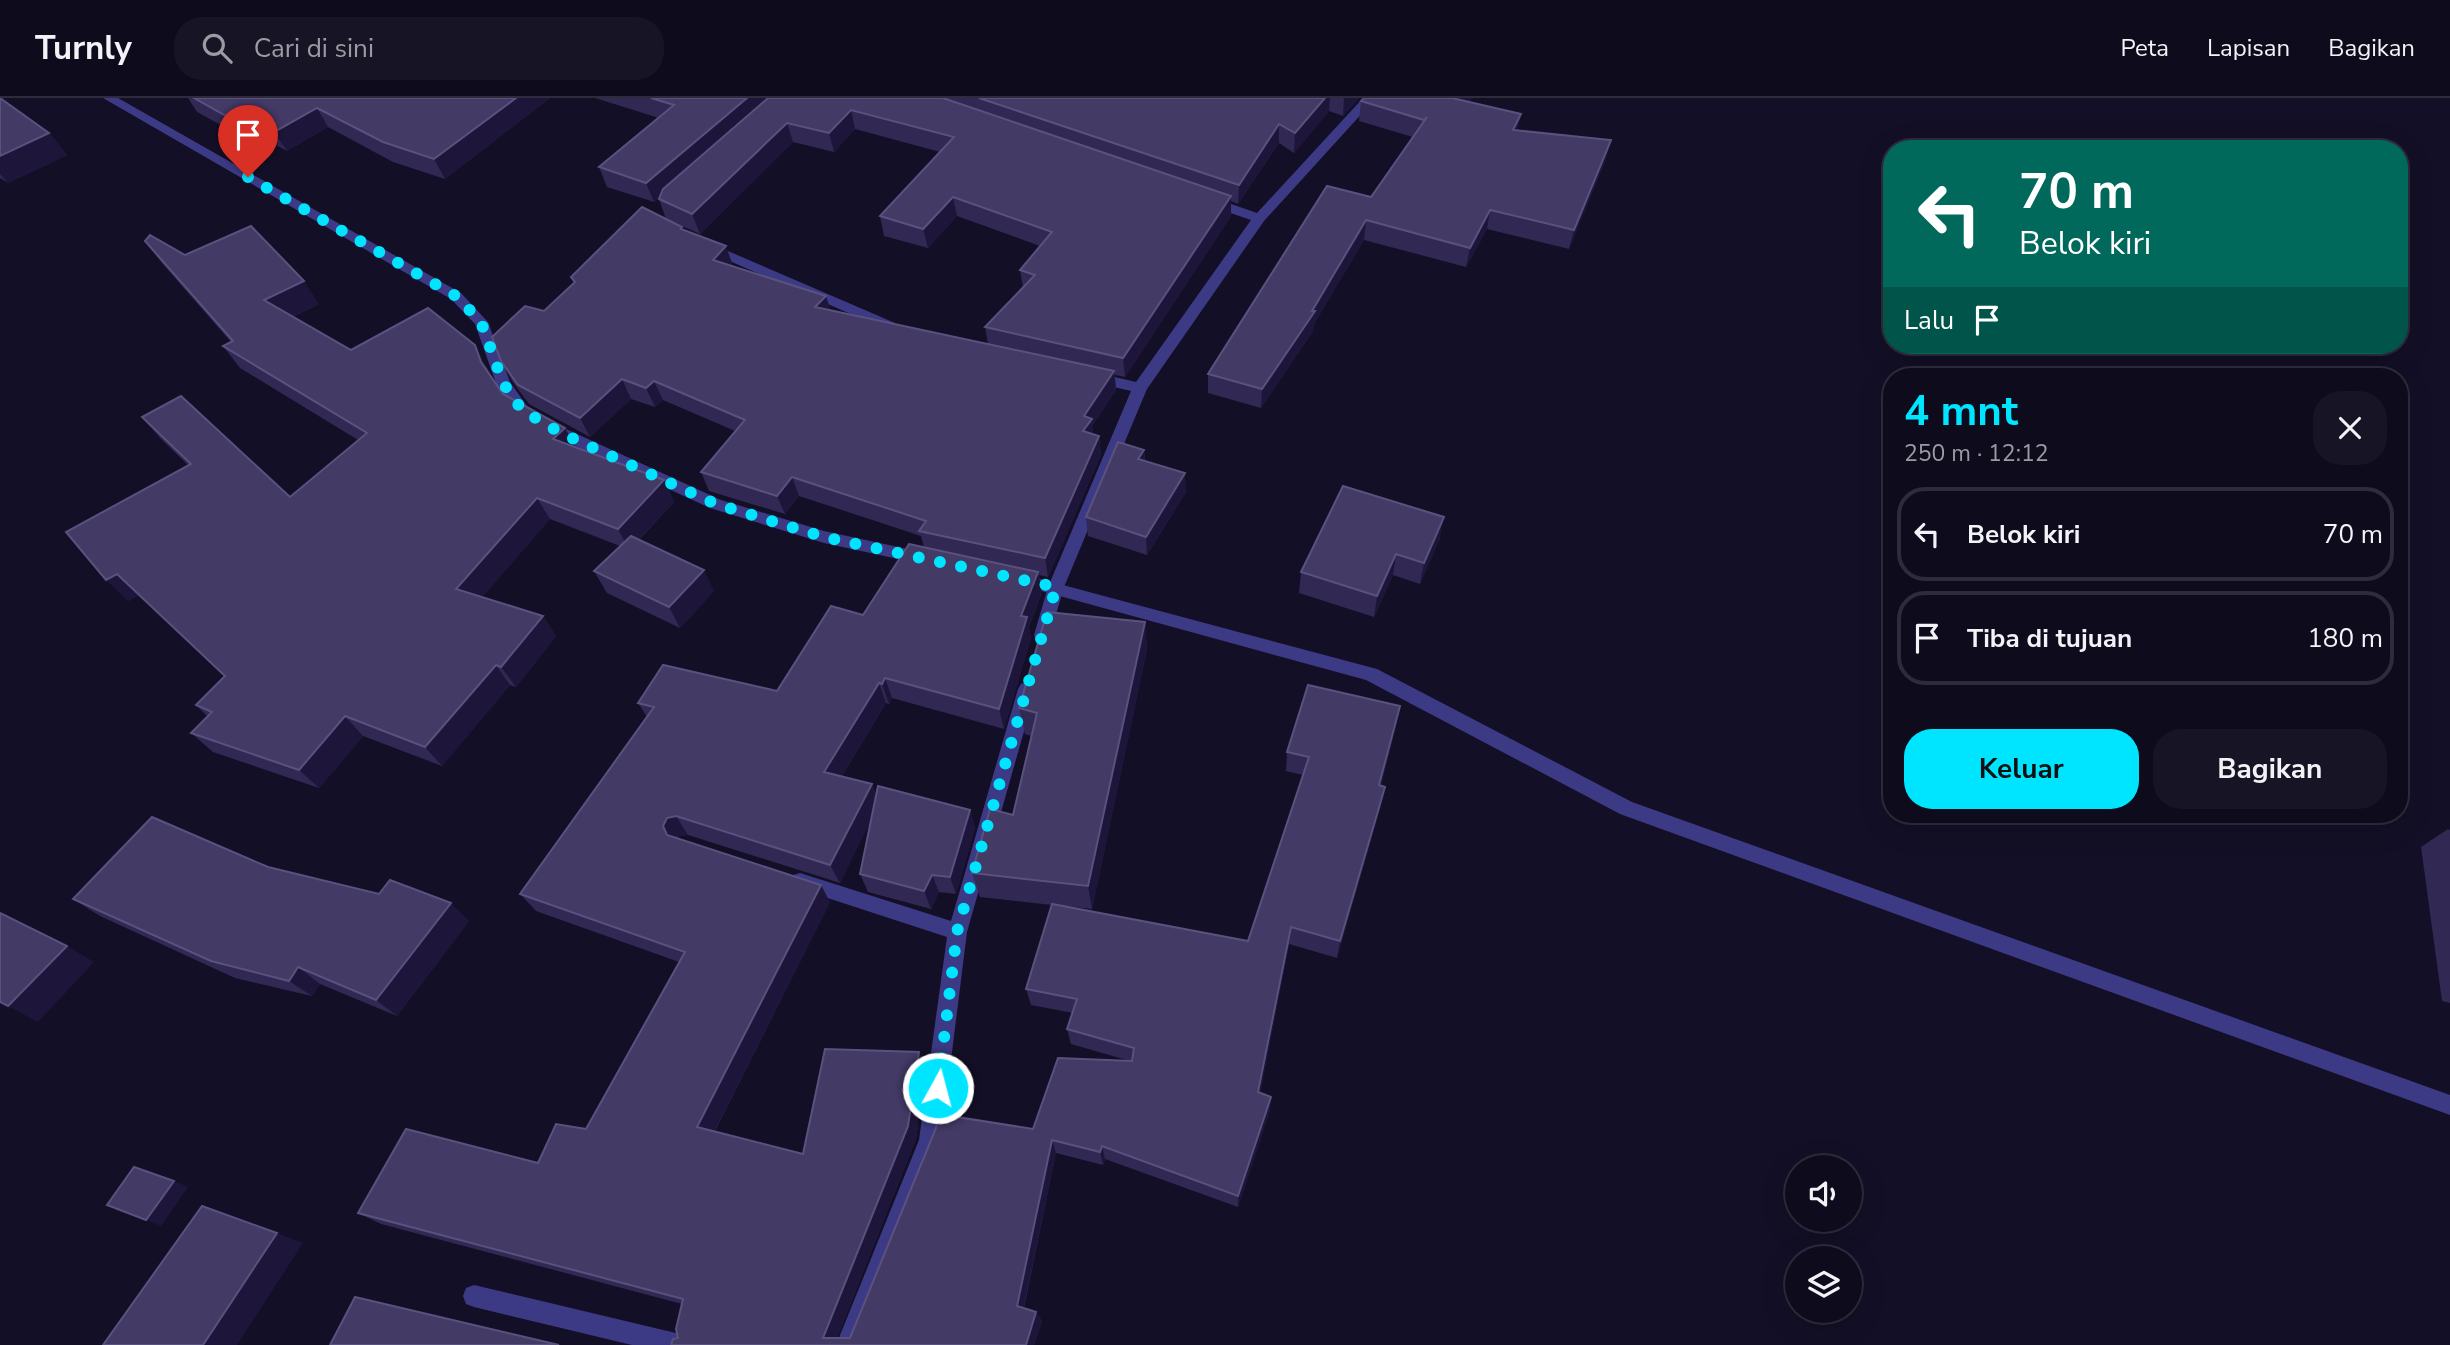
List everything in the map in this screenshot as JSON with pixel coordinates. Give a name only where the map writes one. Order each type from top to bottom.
[{"type":"street","points":[[109,98],[456,296],[481,322],[503,383],[522,410],[559,432],[716,504],[824,537],[947,563]]},
{"type":"street","points":[[847,1345],[930,1140],[957,932],[1056,587],[1140,388],[1259,218],[1370,98]]},
{"type":"street","points":[[1193,195],[1259,218]]},
{"type":"street","points":[[690,239],[874,321],[908,332]]},
{"type":"street","points":[[1074,373],[1140,388]]},
{"type":"street","points":[[1001,575],[1056,587],[1371,674],[1626,808],[2450,1105]]},
{"type":"street","points":[[777,874],[957,932]]},
{"type":"street","points":[[474,1296],[680,1345]]},
{"type":"building","points":[[0,98],[49,133],[0,156]]},
{"type":"building","points":[[194,98],[516,98],[434,159],[383,142],[317,108],[274,132],[237,112],[228,117]]},
{"type":"building","points":[[651,98],[747,98],[646,183],[599,167],[674,105]]},
{"type":"building","points":[[768,98],[943,98],[1231,196],[1123,358],[985,327],[1035,275],[1020,270],[1052,232],[953,197],[923,229],[880,216],[954,137],[851,110],[829,133],[787,123],[692,214],[659,199],[663,189]]},
{"type":"building","points":[[979,98],[1325,98],[1295,133],[1279,124],[1239,185]]},
{"type":"building","points":[[1364,98],[1452,98],[1521,114],[1513,130],[1611,140],[1574,230],[1490,210],[1470,248],[1366,220],[1312,311],[1315,311],[1262,389],[1208,374],[1327,186],[1371,197],[1427,117],[1424,120],[1361,101]]},
{"type":"building","points":[[642,207],[682,227],[681,229],[726,246],[713,260],[826,296],[815,307],[1114,371],[1084,416],[1092,419],[1083,431],[1099,436],[1045,558],[919,531],[926,521],[792,477],[777,496],[701,472],[745,420],[654,381],[646,388],[622,379],[580,418],[518,385],[501,361],[492,337],[525,306],[544,311],[575,282],[571,277]]},
{"type":"building","points":[[251,226],[304,281],[264,300],[351,350],[428,308],[475,345],[481,362],[503,394],[565,428],[553,439],[664,480],[618,529],[537,498],[456,589],[543,616],[501,667],[496,665],[425,747],[345,716],[299,770],[191,733],[212,712],[196,705],[225,676],[117,574],[106,580],[66,532],[191,464],[142,417],[181,396],[290,497],[367,433],[223,346],[233,341],[145,241],[150,235],[185,255]]},
{"type":"building","points":[[1118,442],[1144,450],[1138,459],[1185,473],[1146,537],[1086,517]]},
{"type":"building","points":[[1343,486],[1444,517],[1424,563],[1396,554],[1377,596],[1301,572]]},
{"type":"building","points":[[631,536],[704,570],[669,607],[594,571]]},
{"type":"building","points":[[909,544],[1038,572],[1021,616],[1027,617],[999,709],[885,678],[882,684],[879,683],[824,772],[872,784],[830,865],[676,816],[667,818],[663,826],[667,835],[821,885],[697,1127],[803,1154],[825,1049],[919,1052],[908,1126],[823,1338],[850,1338],[936,1128],[938,1114],[1033,1129],[1058,1058],[1132,1061],[1134,1048],[1067,1029],[1077,999],[1026,989],[1052,904],[1248,941],[1309,757],[1287,752],[1308,685],[1400,706],[1379,785],[1385,787],[1340,941],[1291,927],[1258,1092],[1271,1097],[1238,1196],[1102,1146],[1100,1152],[1052,1140],[1017,1306],[1036,1312],[1026,1345],[671,1345],[673,1339],[678,1338],[676,1329],[683,1299],[358,1213],[406,1129],[538,1163],[556,1124],[586,1129],[685,952],[520,894],[654,707],[638,703],[663,665],[777,691],[831,606],[863,615]]},
{"type":"building","points":[[1047,612],[1145,622],[1088,886],[972,873],[990,809],[1013,815],[1037,713],[1019,708]]},
{"type":"building","points":[[878,786],[970,810],[950,877],[932,875],[924,891],[860,874]]},
{"type":"building","points":[[152,817],[268,867],[379,894],[390,880],[451,903],[376,1000],[298,967],[289,981],[211,961],[73,899]]},
{"type":"building","points":[[0,913],[67,946],[8,1006],[0,1002]]},
{"type":"building","points":[[134,1167],[174,1181],[146,1220],[107,1205]]},
{"type":"building","points":[[202,1206],[277,1233],[203,1345],[103,1345]]},
{"type":"building","points":[[355,1297],[559,1345],[330,1345]]},
{"type":"route","points":[[248,177],[456,296],[481,322],[503,383],[522,410],[559,432],[716,504],[824,537],[1056,587],[957,932],[938,1088]]}]
